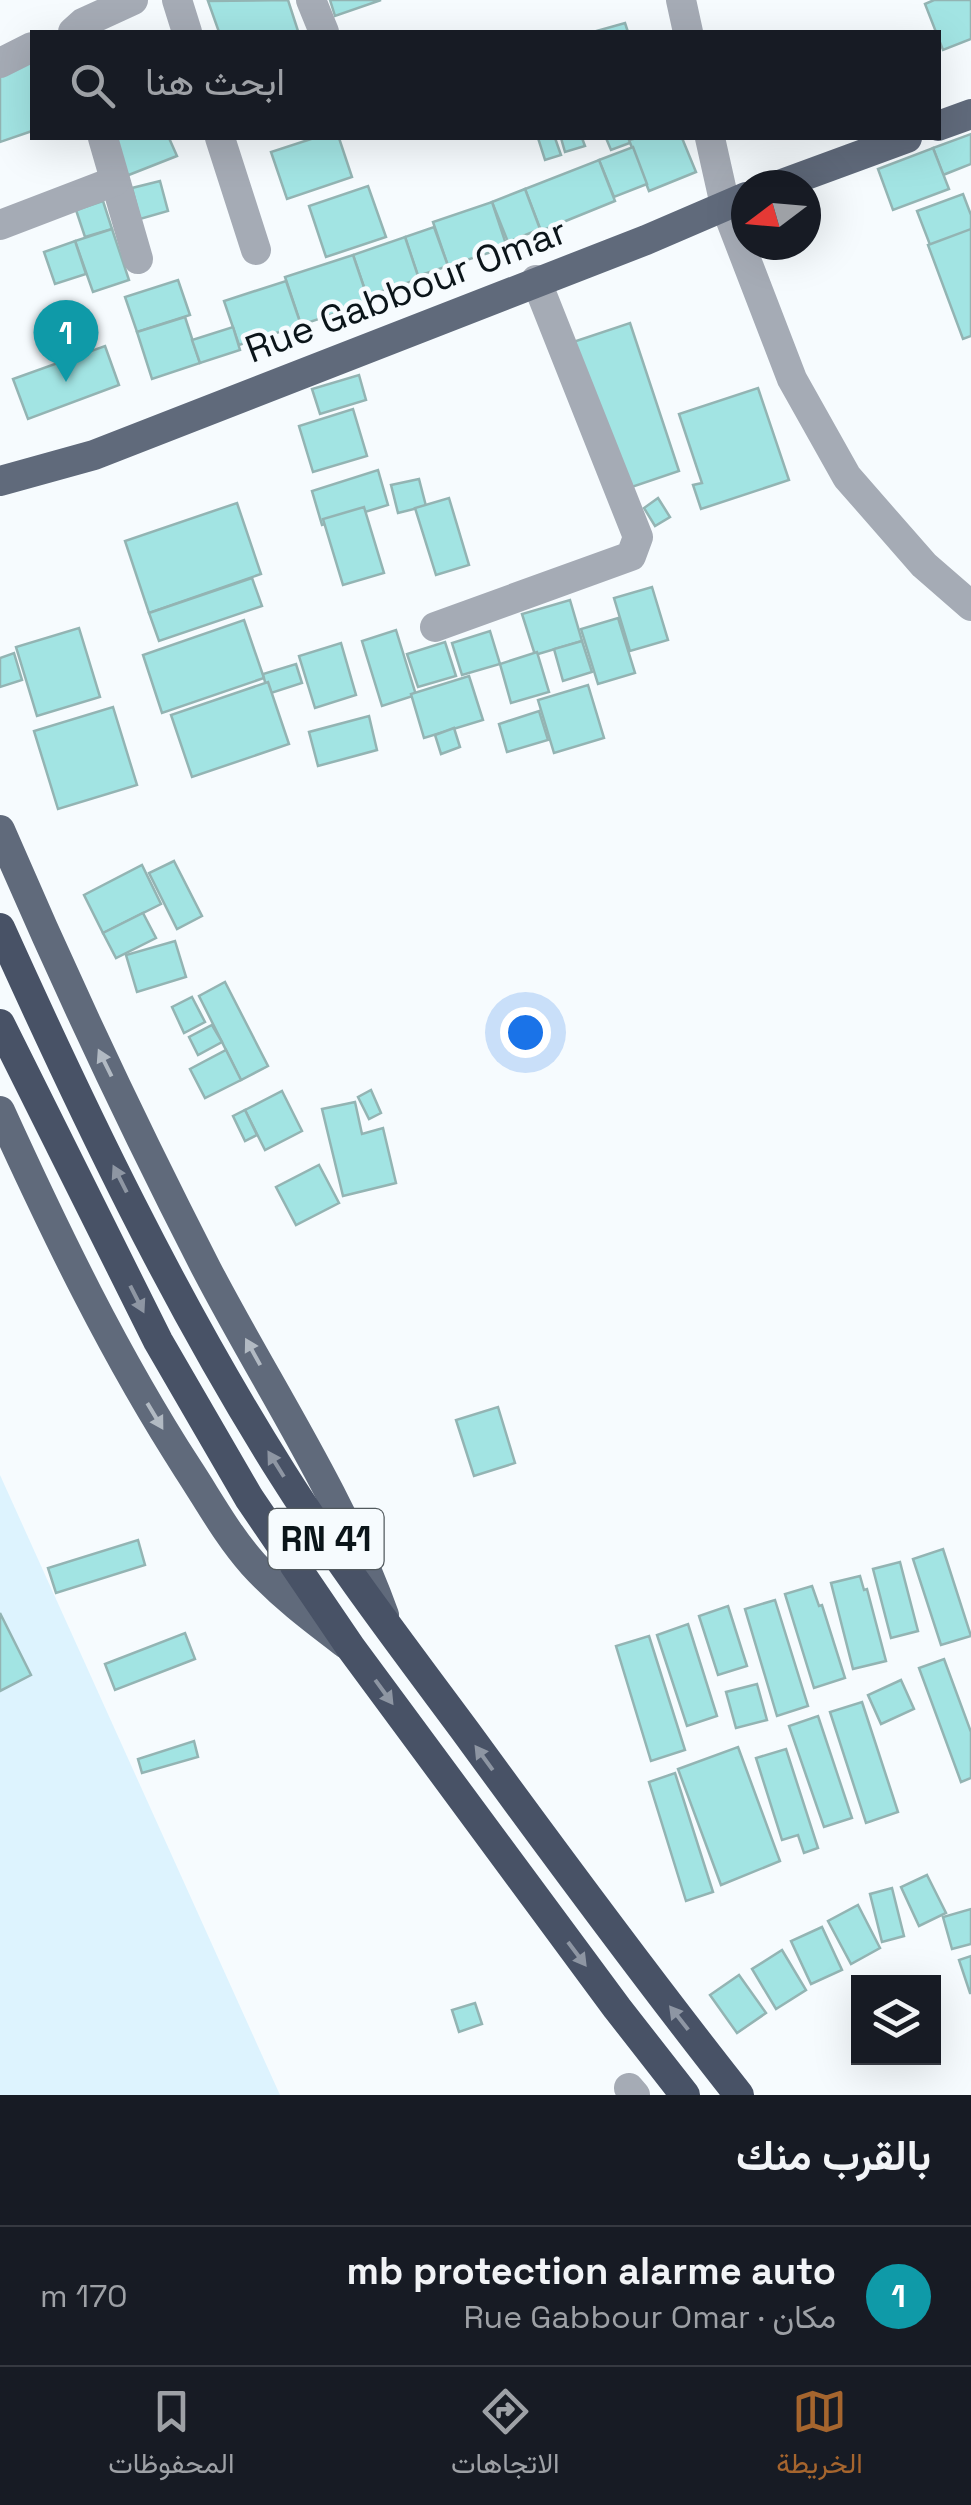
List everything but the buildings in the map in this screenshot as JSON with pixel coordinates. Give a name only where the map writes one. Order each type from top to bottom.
[{"type":"highway","name":"RN 41","points":[[0,928],[188,1315],[283,1475],[388,1628],[739,2095]]},
{"type":"highway","name":"RN 41","points":[[0,1024],[158,1340],[268,1528],[352,1648],[685,2095]]},
{"type":"main road","points":[[941,125],[971,114]]},
{"type":"main road","points":[[819,170],[901,140]]},
{"type":"main road","name":"Rue Gabbour Omar","points":[[0,480],[94,455],[646,240],[731,203]]},
{"type":"main road","name":"Rue Gabbour Omar","points":[[0,502],[60,476],[94,455]]},
{"type":"main road","points":[[0,830],[64,977],[208,1273],[351,1533],[388,1628]]},
{"type":"main road","points":[[0,1111],[43,1206],[106,1328],[210,1504],[274,1586],[352,1648]]},
{"type":"street","points":[[73,29],[132,0]]},
{"type":"street","points":[[176,0],[186,30]]},
{"type":"street","points":[[311,0],[323,30]]},
{"type":"street","points":[[681,0],[688,30]]},
{"type":"street","points":[[0,63],[30,48]]},
{"type":"street","points":[[104,140],[138,259]]},
{"type":"street","points":[[221,140],[256,250]]},
{"type":"street","points":[[711,140],[731,189]]},
{"type":"street","points":[[0,226],[115,181]]},
{"type":"street","points":[[755,260],[792,379],[847,477],[924,565],[971,606]]},
{"type":"street","points":[[435,627],[631,556],[638,536],[536,280]]},
{"type":"shaded area","points":[[0,1475],[280,2095],[0,2095]]},
{"type":"place","name":"mb protection alarme auto","points":[[66,382]]}]
